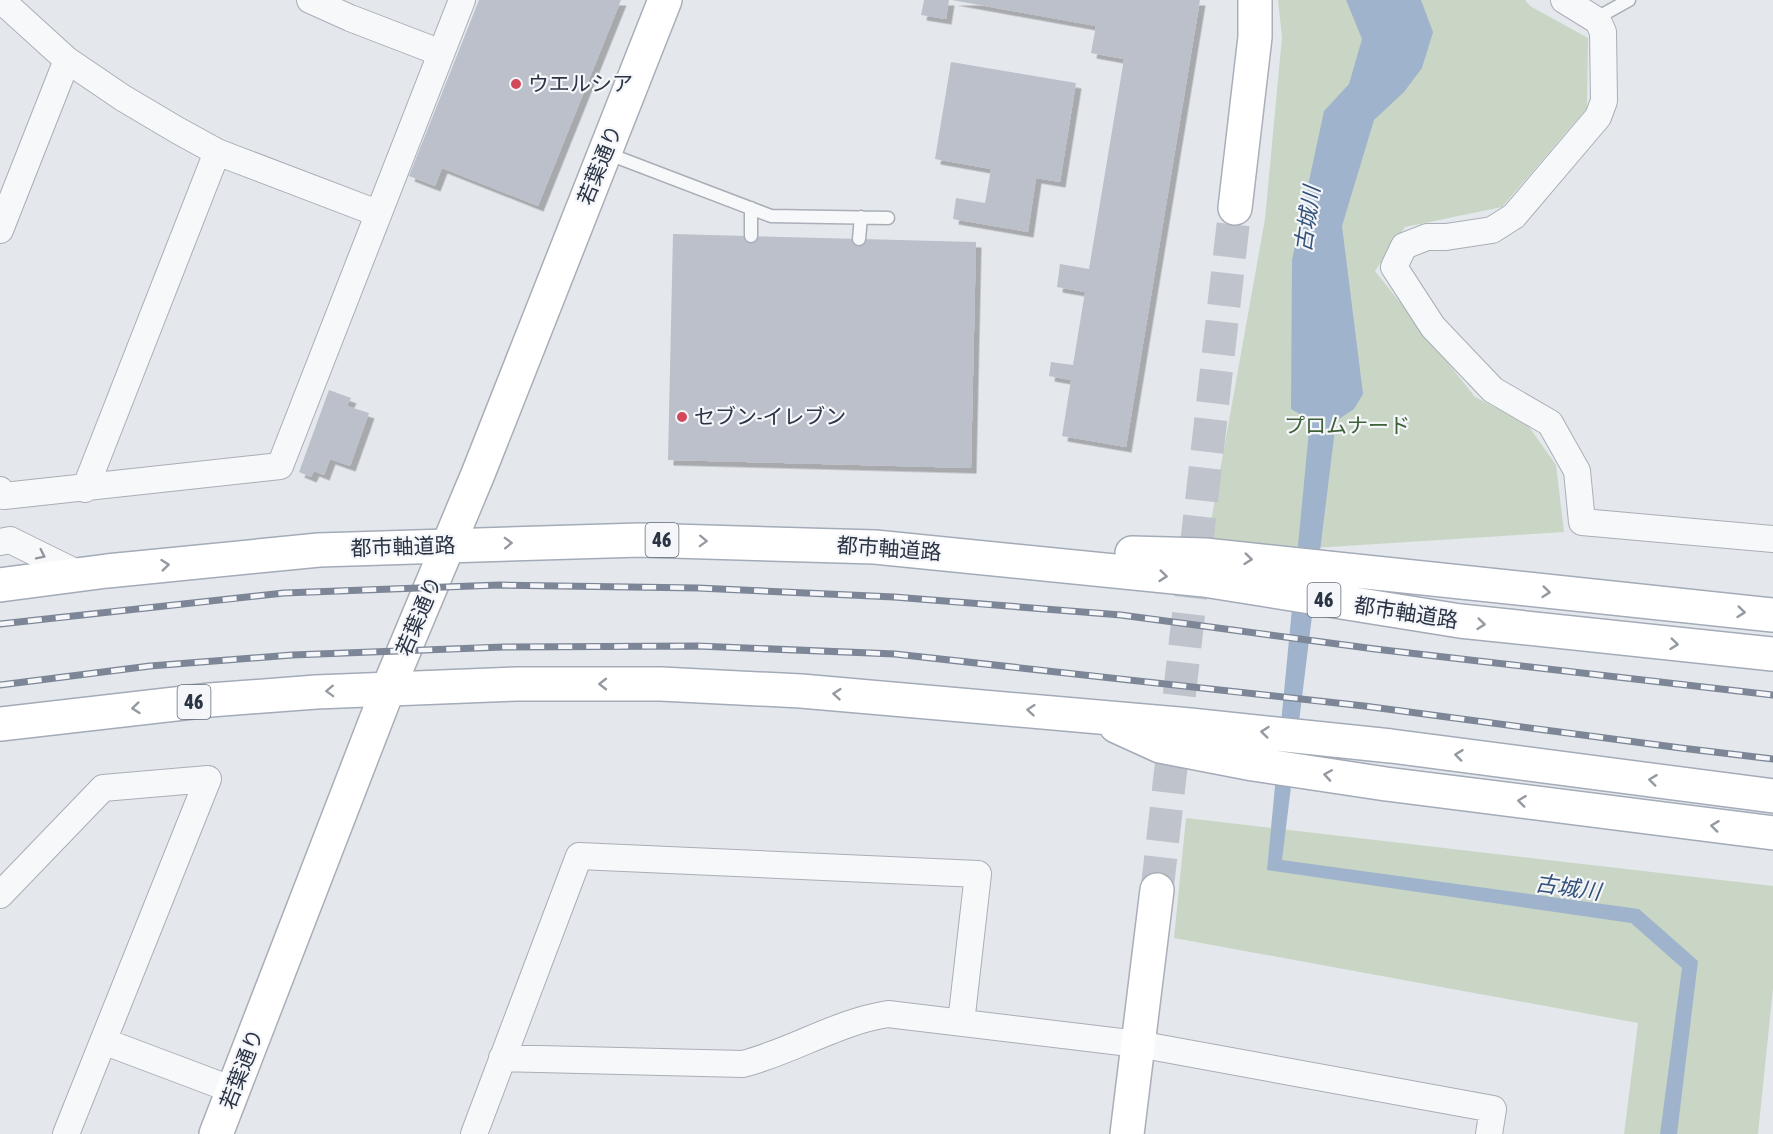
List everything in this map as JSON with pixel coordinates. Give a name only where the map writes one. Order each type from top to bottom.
[{"type":"main road","name":"若葉通り","points":[[216,1134],[388,689],[449,545],[665,0]]},
{"type":"main road","points":[[1235,208],[1256,37],[1255,0]]},
{"type":"main road","name":"都市軸道路","points":[[0,585],[319,550],[640,540],[875,547],[1204,580],[1460,621],[1773,654]]},
{"type":"main road","name":"46","points":[[875,547],[1204,555],[1773,615]]},
{"type":"main road","name":"46","points":[[0,724],[210,700],[316,692],[517,684],[661,684],[801,692],[1090,715],[1391,746],[1773,796]]},
{"type":"main road","name":"46","points":[[1090,715],[1160,746],[1253,764],[1386,784],[1773,833]]},
{"type":"main road","points":[[1127,1134],[1157,890]]},
{"type":"street","points":[[1,0],[67,60],[123,98],[218,152],[377,213]]},
{"type":"street","points":[[310,0],[441,53]]},
{"type":"street","points":[[0,490],[4,496],[280,466],[462,0]]},
{"type":"street","points":[[1564,0],[1598,21],[1603,32],[1604,101],[1598,117],[1514,216],[1492,230],[1446,237],[1427,237],[1404,246],[1394,267],[1433,327],[1492,390],[1550,423],[1577,471],[1582,522],[1773,540]]},
{"type":"street","points":[[0,230],[67,60]]},
{"type":"street","points":[[85,489],[218,152]]},
{"type":"street","points":[[0,542],[10,540],[81,575]]},
{"type":"street","points":[[0,895],[104,788],[208,779],[66,1134]]},
{"type":"street","points":[[474,1134],[579,856],[978,874],[961,1023]]},
{"type":"street","points":[[502,1058],[743,1064],[768,1058],[864,1018],[888,1014],[1138,1044],[1493,1109],[1489,1134]]},
{"type":"street","points":[[103,1041],[233,1090]]},
{"type":"lane","points":[[1595,19],[1629,0]]},
{"type":"lane","points":[[605,153],[771,216],[888,218]]},
{"type":"lane","points":[[751,208],[751,237]]},
{"type":"lane","points":[[859,239],[861,217]]},
{"type":"green space","name":"プロムナード","points":[[1278,0],[1525,0],[1530,6],[1588,38],[1587,108],[1502,207],[1405,227],[1375,271],[1475,397],[1527,424],[1556,465],[1564,532],[1205,555],[1265,219],[1282,37]]},
{"type":"green space","points":[[1186,818],[1773,886],[1773,988],[1758,1134],[1624,1134],[1638,1023],[1174,938]]},
{"type":"water","name":"古城川","points":[[1346,0],[1421,0],[1433,32],[1422,68],[1404,92],[1374,120],[1342,226],[1363,394],[1354,409],[1336,421],[1282,860],[1639,909],[1698,961],[1677,1134],[1660,1134],[1682,968],[1631,923],[1267,870],[1310,420],[1291,409],[1292,260],[1324,111],[1349,84],[1362,39]]},
{"type":"building","name":"ウエルシア","points":[[479,0],[621,0],[538,206],[442,168],[435,186],[409,176]]},
{"type":"building","points":[[924,0],[949,0],[946,19],[921,15]]},
{"type":"building","points":[[952,0],[1200,0],[1126,447],[1062,436],[1071,380],[1049,376],[1051,362],[1073,365],[1085,292],[1057,287],[1060,264],[1089,269],[1124,59],[1091,53],[1096,26]]},
{"type":"building","points":[[951,62],[1076,83],[1060,182],[1036,178],[1028,232],[953,219],[956,198],[985,203],[991,169],[935,159]]},
{"type":"building","points":[[673,234],[976,242],[971,468],[668,460]]},
{"type":"building","points":[[329,390],[351,398],[347,406],[369,413],[350,466],[330,459],[324,475],[314,471],[311,477],[299,472]]},
{"type":"tunnel","points":[[1157,890],[1235,208]]},
{"type":"railway","points":[[0,624],[284,593],[499,585],[698,588],[894,597],[1121,615],[1375,649],[1773,695]]},
{"type":"railway","points":[[0,685],[150,666],[292,655],[504,647],[697,646],[895,654],[1364,706],[1773,759]]},
{"type":"place","name":"ウエルシア","points":[[516,84]]},
{"type":"place","name":"セブン-イレブン","points":[[682,417]]}]
